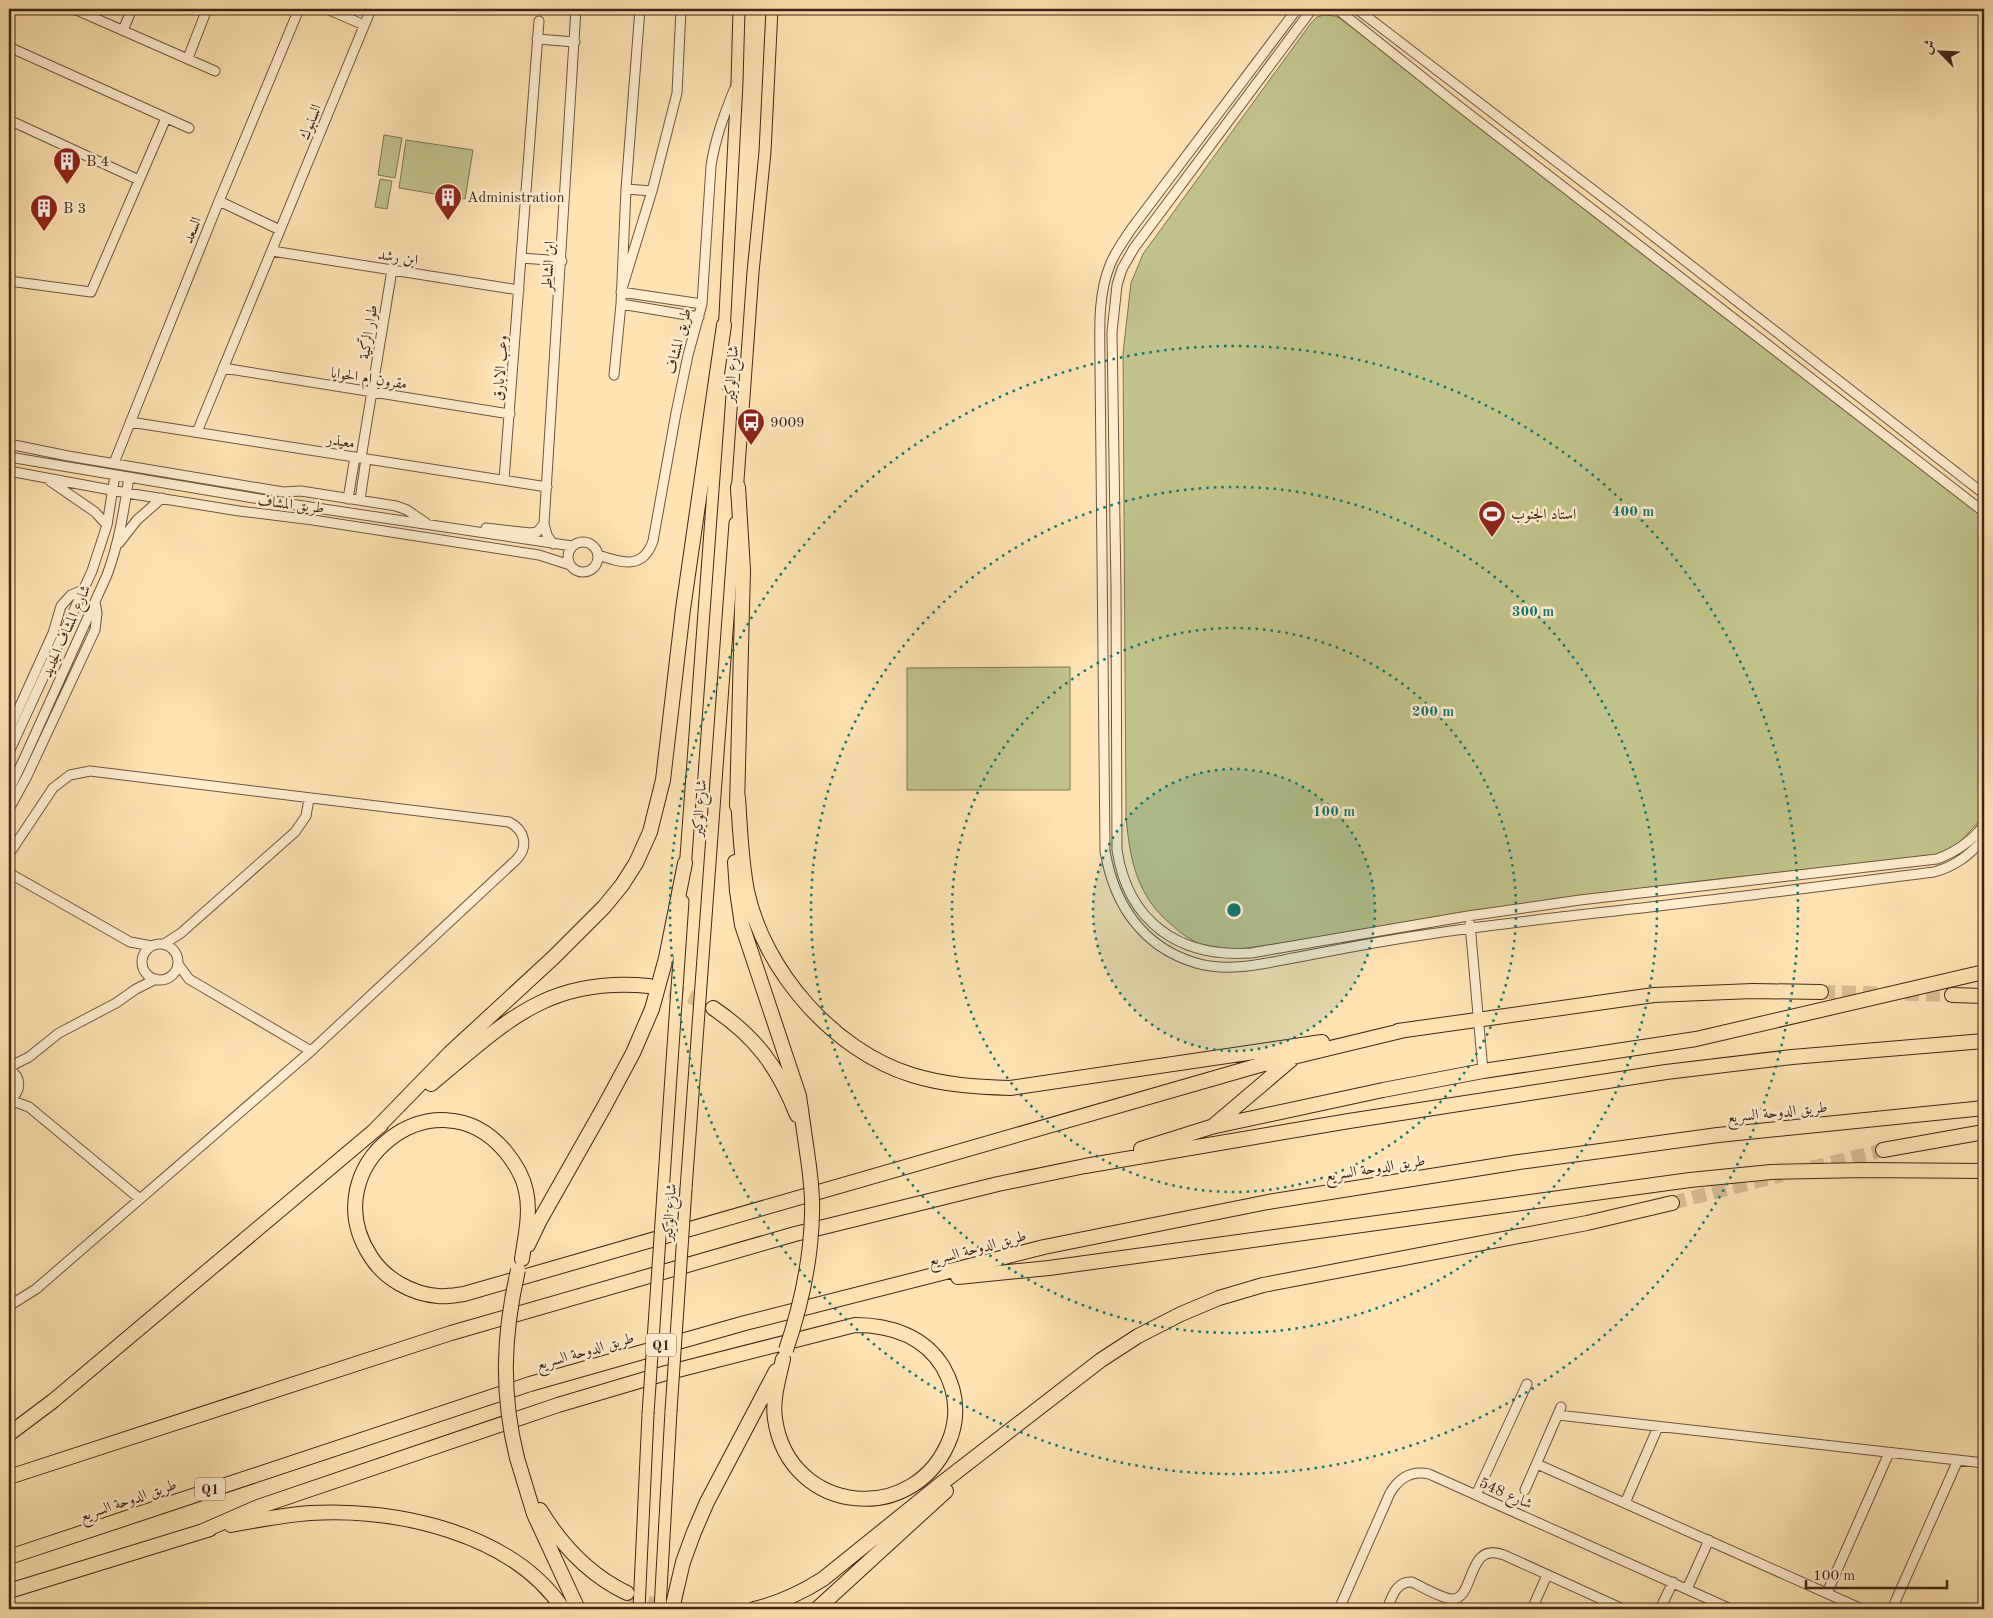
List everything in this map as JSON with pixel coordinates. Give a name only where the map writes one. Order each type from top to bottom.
[{"type":"highway","points":[[375,1130],[450,1053],[554,957],[604,907],[631,870],[650,832],[664,780],[683,609],[724,324]]},
{"type":"highway","points":[[203,1531],[258,1507],[558,1405],[666,1372],[855,1325],[871,1325],[895,1329],[928,1348],[938,1358],[953,1390],[956,1412],[953,1430],[946,1451],[932,1471],[914,1486],[894,1495],[872,1499],[852,1498],[835,1494],[818,1486],[802,1474],[788,1458],[780,1441],[775,1418],[775,1399],[785,1354],[803,1295],[812,1212],[800,1096],[742,925],[737,891],[734,860],[738,797],[743,570],[738,487]]},
{"type":"highway","points":[[738,797],[747,891],[754,914],[772,955],[795,990],[821,1019],[860,1049],[911,1075],[937,1082],[970,1087],[1010,1088],[1654,995],[1753,991],[1821,992]]},
{"type":"highway","points":[[520,1265],[540,1220],[632,1053],[652,1009],[666,958],[685,864]]},
{"type":"highway","points":[[1085,1166],[1212,1127],[1383,1090],[1483,1071],[1696,1039],[1984,972]]},
{"type":"highway","points":[[9,1434],[53,1401],[375,1130],[520,1013],[537,1003],[559,994],[602,984],[626,983],[649,986]]},
{"type":"highway","points":[[1952,996],[1984,996]]},
{"type":"highway","points":[[713,1008],[740,1027],[767,1056],[779,1075],[805,1137]]},
{"type":"highway","points":[[578,1609],[534,1514],[528,1490],[516,1458],[507,1404],[505,1371],[510,1307],[520,1265],[528,1212],[527,1192],[521,1175],[512,1159],[489,1136],[470,1126],[434,1120],[410,1126],[390,1137],[374,1153],[362,1174],[356,1196],[359,1232],[365,1248],[376,1264],[390,1277],[406,1287],[424,1294],[439,1296],[464,1294],[679,1234],[1241,1071],[1405,1030]]},
{"type":"highway","points":[[9,1477],[451,1332],[795,1234],[998,1184],[1085,1166],[1350,1120],[1666,1072],[1792,1057],[1984,1041]]},
{"type":"highway","points":[[1212,1127],[1295,1057]]},
{"type":"highway","name":"طريق الدوحة السريع","points":[[9,1557],[530,1384],[745,1323],[1044,1248],[1187,1218],[1346,1189],[1519,1162],[1718,1135],[1984,1108]]},
{"type":"highway","points":[[1883,1150],[1984,1132]]},
{"type":"highway","points":[[913,1282],[1049,1268],[1690,1180],[1771,1172],[1865,1170],[1984,1171]]},
{"type":"highway","points":[[754,1609],[783,1601],[802,1593],[823,1579],[1101,1360],[1138,1336],[1180,1314],[1219,1298],[1263,1285],[1587,1223],[1672,1203]]},
{"type":"highway","points":[[672,1609],[683,1562],[707,1502],[785,1354]]},
{"type":"highway","points":[[817,1609],[1014,1428]]},
{"type":"highway","points":[[528,1490],[555,1534],[570,1552],[600,1578],[627,1594]]},
{"type":"highway","points":[[9,1591],[203,1531],[254,1520],[310,1513],[383,1515],[454,1532],[508,1557],[545,1587],[563,1609]]},
{"type":"main road","name":"شارع الوكير","points":[[639,1609],[648,1414],[724,324],[739,9]]},
{"type":"main road","name":"شارع الوكير","points":[[660,1609],[686,1189],[753,272],[765,152],[772,9]]},
{"type":"street","points":[[74,9],[215,70]]},
{"type":"street","points":[[123,30],[132,9]]},
{"type":"street","points":[[188,58],[207,9]]},
{"type":"street","name":"السعد","points":[[114,464],[299,9]]},
{"type":"street","points":[[327,9],[364,25]]},
{"type":"street","name":"السنبوك","points":[[197,432],[371,9]]},
{"type":"street","name":"ابن الشاطر","points":[[553,544],[547,535],[544,524],[562,261],[576,9]]},
{"type":"street","points":[[614,375],[622,292],[626,189],[640,9]]},
{"type":"street","points":[[622,292],[652,191],[677,93],[681,9]]},
{"type":"street","points":[[1297,9],[1132,228],[1110,264],[1104,283],[1100,323],[1104,828],[1108,869],[1113,887],[1122,904],[1142,930],[1172,952],[1196,963],[1213,966],[1244,966],[1470,928],[1934,872],[1956,864],[1984,839]]},
{"type":"street","points":[[1312,9],[1134,248],[1122,269],[1117,285],[1112,332],[1117,830],[1120,866],[1133,899],[1153,923],[1174,939],[1200,950],[1215,953],[1251,953],[1468,916],[1580,900],[1937,859],[1965,846],[1984,826]]},
{"type":"street","points":[[1337,9],[1455,103],[1984,512]]},
{"type":"street","points":[[1357,9],[1643,228],[1984,494]]},
{"type":"street","name":"وعب الابارق","points":[[504,480],[539,21]]},
{"type":"street","points":[[537,39],[575,42]]},
{"type":"street","points":[[9,47],[189,128]]},
{"type":"street","name":"طريق المشاف","points":[[598,555],[631,562],[643,559],[650,552],[661,503],[688,355],[702,304],[711,166],[720,124],[737,82]]},
{"type":"street","points":[[9,281],[91,292],[166,118]]},
{"type":"street","points":[[9,120],[139,180]]},
{"type":"street","points":[[626,189],[652,191]]},
{"type":"street","points":[[219,202],[280,230]]},
{"type":"street","name":"ابن رشد","points":[[272,251],[519,290]]},
{"type":"street","points":[[522,258],[562,261]]},
{"type":"street","name":"طوار الرّكية","points":[[360,500],[361,458],[392,270]]},
{"type":"street","points":[[622,292],[702,304]]},
{"type":"street","points":[[621,304],[699,317]]},
{"type":"street","name":"مقرون ام الحوايا","points":[[223,368],[510,414]]},
{"type":"street","name":"معيذر","points":[[130,422],[547,487]]},
{"type":"street","name":"طريق المشاف","points":[[9,444],[114,464],[283,492],[301,491],[396,506],[407,510],[428,525]]},
{"type":"street","name":"طريق المشاف","points":[[9,457],[290,504],[572,546]]},
{"type":"street","name":"طوار الرّكية","points":[[348,499],[361,458]]},
{"type":"street","name":"طريق المشاف","points":[[9,471],[126,494],[313,520],[530,554],[570,565]]},
{"type":"street","name":"شارع المشاف الجديد","points":[[9,752],[98,556],[107,526],[115,475]]},
{"type":"street","name":"شارع المشاف الجديد","points":[[9,790],[95,602],[116,548],[129,477]]},
{"type":"street","points":[[48,480],[95,512],[107,526]]},
{"type":"street","points":[[290,504],[320,495]]},
{"type":"street","points":[[116,548],[137,520],[162,498]]},
{"type":"street","points":[[464,531],[480,527],[530,533],[540,530],[544,524]]},
{"type":"street","points":[[584,541],[590,543],[597,550],[598,555],[598,562],[594,568],[581,572],[575,570],[570,565],[568,552],[572,546],[584,541]]},
{"type":"street","points":[[9,730],[53,632],[61,606],[71,595],[83,590]]},
{"type":"street","points":[[9,808],[27,776],[95,630],[97,613],[95,602]]},
{"type":"street","points":[[9,854],[53,788],[65,778],[80,772],[90,771],[509,822],[520,830],[524,843],[523,850],[516,860],[311,1051],[36,1289],[9,1306]]},
{"type":"street","points":[[9,873],[130,942],[152,946],[164,944],[181,933],[295,832],[306,816],[309,799]]},
{"type":"street","points":[[1468,916],[1483,1071]]},
{"type":"street","points":[[181,933],[175,951],[178,964],[189,979],[311,1051]]},
{"type":"street","points":[[130,942],[144,966],[156,980]]},
{"type":"street","points":[[164,944],[175,951]]},
{"type":"street","points":[[136,989],[144,966],[145,953],[152,946]]},
{"type":"street","points":[[170,977],[176,972],[178,964]]},
{"type":"street","points":[[29,1107],[16,1075],[9,1068],[29,1057],[59,1033],[116,1003],[136,989],[156,980],[170,977],[189,979]]},
{"type":"street","points":[[9,1100],[16,1094],[29,1057]]},
{"type":"street","points":[[9,1100],[29,1107],[140,1199]]},
{"type":"street","points":[[1476,1495],[1528,1384]]},
{"type":"street","points":[[1526,1490],[1560,1411],[1658,1427],[1984,1463]]},
{"type":"street","points":[[1625,1503],[1658,1427]]},
{"type":"street","points":[[1827,1593],[1889,1453]]},
{"type":"street","points":[[1892,1609],[1958,1460]]},
{"type":"street","points":[[1537,1464],[1862,1609]]},
{"type":"street","name":"شارع 548","points":[[1339,1609],[1390,1493],[1402,1478],[1419,1472],[1429,1474],[1731,1609]]},
{"type":"street","points":[[1687,1589],[1709,1540]]},
{"type":"street","points":[[1387,1609],[1397,1587],[1406,1582],[1412,1582],[1450,1599],[1459,1597],[1464,1591],[1478,1561],[1487,1554],[1498,1553],[1623,1609]]},
{"type":"street","points":[[1532,1609],[1547,1575]]},
{"type":"street","points":[[1660,1609],[1672,1582]]},
{"type":"green space","points":[[1324,15],[1335,16],[1341,19],[1644,252],[1984,518],[1984,816],[1959,843],[1934,856],[1691,882],[1534,903],[1504,911],[1240,949],[1198,943],[1176,929],[1151,903],[1143,890],[1133,863],[1126,817],[1123,353],[1131,283],[1143,254],[1311,23],[1317,17]]},
{"type":"green space","points":[[384,135],[402,138],[395,178],[378,175]]},
{"type":"green space","points":[[406,140],[473,150],[465,199],[399,188]]},
{"type":"green space","points":[[380,179],[392,181],[387,209],[375,207]]},
{"type":"green space","points":[[1070,667],[1070,790],[907,790],[907,668]]},
{"type":"tunnel","points":[[649,986],[682,994],[713,1008]]},
{"type":"tunnel","points":[[1821,992],[1952,995]]},
{"type":"tunnel","points":[[1811,1168],[1883,1150]]},
{"type":"tunnel","points":[[1672,1203],[1782,1175]]},
{"type":"tunnel","points":[[628,1594],[663,1609]]},
{"type":"place","name":"B 4","points":[[67,185]]},
{"type":"place","name":"Administration","points":[[448,221]]},
{"type":"place","name":"B 3","points":[[44,232]]},
{"type":"place","name":"9009","points":[[751,446]]},
{"type":"place","name":"استاد الجنوب","points":[[1492,538]]}]
